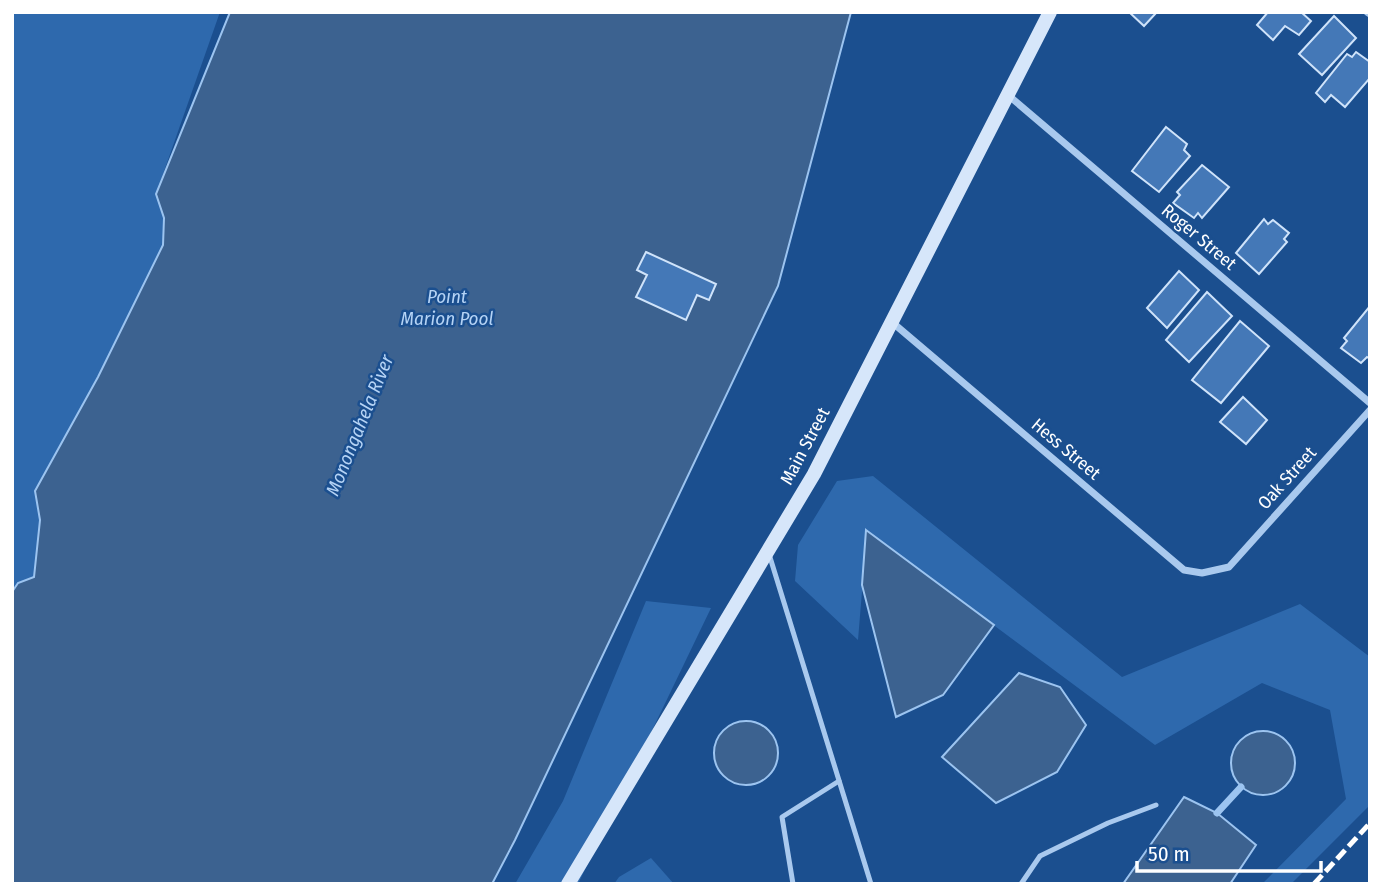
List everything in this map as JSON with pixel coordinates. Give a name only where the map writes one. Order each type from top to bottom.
[{"type":"main road","name":"Main Street","points":[[568,884],[814,474],[1050,12]]},
{"type":"street","name":"Roger Street","points":[[1008,94],[1370,403]]},
{"type":"street","name":"Hess Street","points":[[892,323],[1184,570],[1202,573],[1228,567]]},
{"type":"street","name":"Oak Street","points":[[1228,567],[1370,410]]},
{"type":"lane","points":[[768,551],[871,884]]},
{"type":"lane","points":[[793,884],[782,817],[839,781]]},
{"type":"lane","points":[[1021,884],[1040,856],[1108,823],[1156,806]]},
{"type":"shaded area","points":[[12,12],[220,12],[156,194],[164,218],[163,245],[98,377],[35,491],[40,520],[34,577],[18,583],[12,592]]},
{"type":"shaded area","points":[[873,476],[1122,677],[1300,604],[1370,657],[1370,805],[1291,884],[1262,884],[1346,799],[1330,710],[1262,683],[1155,745],[867,531],[858,640],[795,581],[798,545],[837,481]]},
{"type":"shaded area","points":[[646,601],[711,608],[578,884],[515,884],[563,801]]},
{"type":"shaded area","points":[[651,858],[674,884],[614,884],[619,877]]},
{"type":"water","name":"Point Marion Pool","points":[[230,12],[851,12],[778,286],[492,884],[12,884],[12,592],[18,583],[34,577],[40,520],[35,491],[98,377],[163,245],[164,218],[156,194]]},
{"type":"water","points":[[866,530],[994,625],[943,695],[896,717],[862,585]]},
{"type":"water","points":[[1019,673],[1060,687],[1086,725],[1057,772],[996,803],[942,757]]},
{"type":"water","points":[[746,721],[769,730],[778,753],[769,776],[746,785],[723,776],[714,753],[723,730]]},
{"type":"water","points":[[1257,731],[1269,731],[1286,740],[1293,751],[1293,775],[1286,786],[1269,795],[1257,795],[1245,790],[1236,781],[1231,769],[1231,757],[1236,745],[1245,736]]},
{"type":"water","points":[[1184,797],[1217,813],[1256,845],[1230,884],[1123,884]]},
{"type":"building","points":[[1129,12],[1157,12],[1144,26]]},
{"type":"building","points":[[1268,12],[1301,12],[1311,21],[1299,35],[1285,26],[1273,40],[1257,25]]},
{"type":"building","points":[[1334,16],[1356,38],[1322,75],[1299,54]]},
{"type":"building","points":[[1356,52],[1370,62],[1370,78],[1345,107],[1331,95],[1325,102],[1316,93],[1347,54],[1352,57]]},
{"type":"building","points":[[1166,127],[1187,144],[1184,150],[1190,156],[1159,192],[1132,171]]},
{"type":"building","points":[[1202,165],[1229,187],[1202,218],[1198,213],[1194,218],[1173,203],[1180,195],[1177,192]]},
{"type":"building","points":[[1264,219],[1268,224],[1273,220],[1289,233],[1284,239],[1287,242],[1259,274],[1236,253]]},
{"type":"building","points":[[646,252],[716,284],[709,300],[697,295],[686,320],[636,297],[647,275],[637,270]]},
{"type":"building","points":[[1179,271],[1199,290],[1167,328],[1147,308]]},
{"type":"building","points":[[1207,292],[1232,316],[1189,362],[1166,340]]},
{"type":"building","points":[[1370,306],[1370,359],[1367,357],[1361,363],[1341,348],[1347,341],[1344,338]]},
{"type":"building","points":[[1240,321],[1269,346],[1221,403],[1192,380]]},
{"type":"building","points":[[1243,397],[1267,420],[1246,444],[1220,422]]},
{"type":"waterway","points":[[1217,813],[1241,787]]},
{"type":"railway","points":[[1314,884],[1370,823]]},
{"type":"water label","name":"Monongahela River","points":[[359,425]]}]
